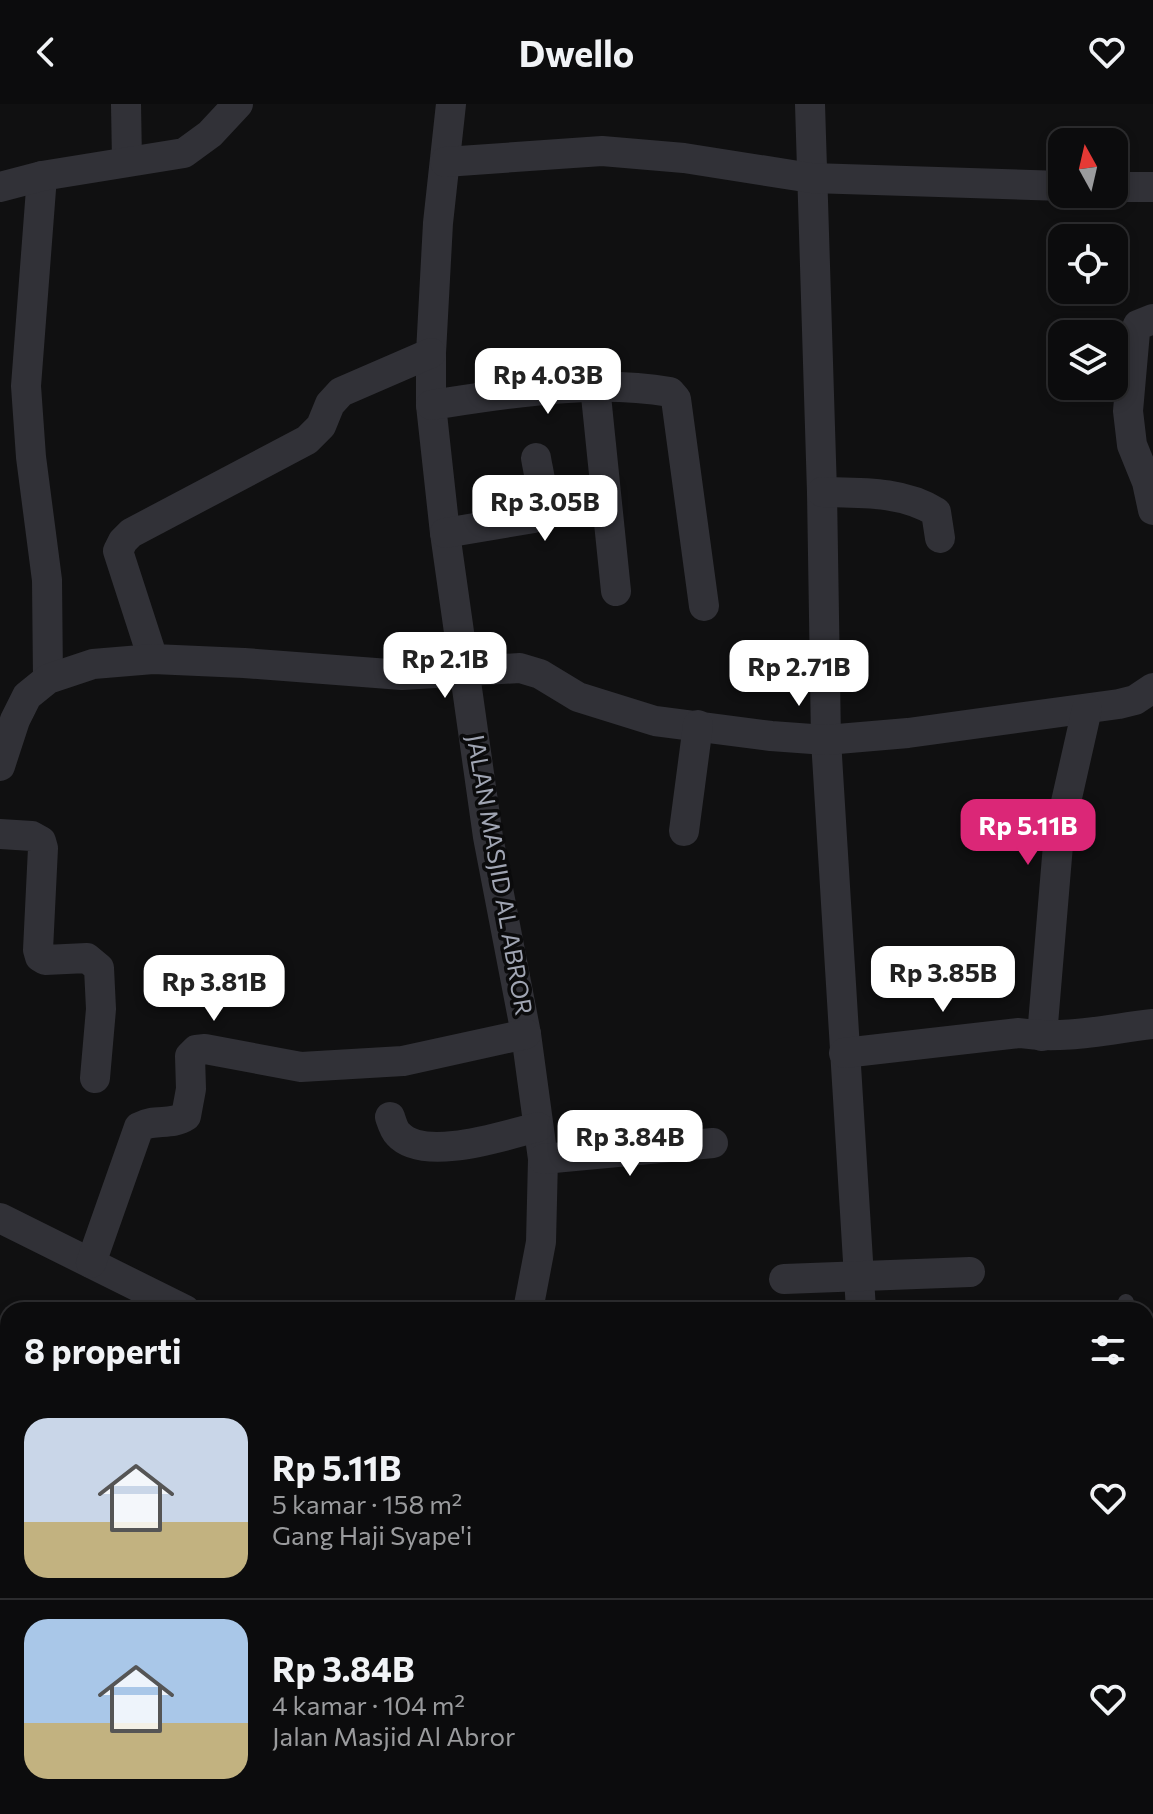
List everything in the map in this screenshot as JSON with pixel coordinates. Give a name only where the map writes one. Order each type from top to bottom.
[{"type":"street","points":[[126,104],[127,161]]},
{"type":"street","points":[[0,187],[42,176],[184,153],[210,134],[238,104]]},
{"type":"street","name":"JALAN MASJID AL ABROR","points":[[451,104],[438,223],[431,405],[445,533],[488,837],[526,1034],[543,1159],[541,1242],[530,1302]]},
{"type":"street","points":[[810,104],[826,740],[861,1302]]},
{"type":"street","points":[[445,162],[602,151],[684,158],[811,178],[1048,186]]},
{"type":"street","points":[[42,176],[26,400],[47,580],[48,679]]},
{"type":"street","points":[[1128,187],[1153,187]]},
{"type":"street","points":[[1153,319],[1138,325],[1135,332],[1128,411],[1132,445],[1147,482],[1153,510]]},
{"type":"street","points":[[153,659],[118,551],[123,541],[131,533],[307,440],[321,426],[330,404],[341,392],[431,353]]},
{"type":"street","points":[[431,405],[527,391],[595,386],[670,392],[676,399],[704,606]]},
{"type":"street","points":[[595,386],[616,591]]},
{"type":"street","points":[[445,533],[534,518],[541,511],[542,503],[536,458]]},
{"type":"street","points":[[822,492],[885,494],[920,502],[936,512],[940,538]]},
{"type":"street","points":[[0,766],[15,720],[27,696],[48,679],[93,664],[153,659],[402,675],[520,668],[540,674],[578,697],[655,721],[826,740],[908,733],[1087,709],[1135,700],[1153,688]]},
{"type":"street","points":[[1042,1036],[1059,833],[1087,709]]},
{"type":"street","points":[[684,831],[698,725]]},
{"type":"street","points":[[0,834],[32,836],[41,841],[40,957],[45,960],[87,958],[99,968],[101,1009],[95,1078]]},
{"type":"street","points":[[844,1053],[1019,1033],[1042,1036],[1153,1024]]},
{"type":"street","points":[[91,1263],[139,1127],[148,1122],[176,1123],[186,1116],[191,1089],[190,1056],[196,1050],[205,1049],[301,1067],[403,1061],[526,1034]]},
{"type":"street","points":[[390,1117],[396,1133],[407,1142],[431,1148],[468,1144],[538,1127]]},
{"type":"street","points":[[543,1159],[713,1143]]},
{"type":"street","points":[[0,1218],[169,1302]]},
{"type":"street","points":[[784,1279],[970,1272]]}]
